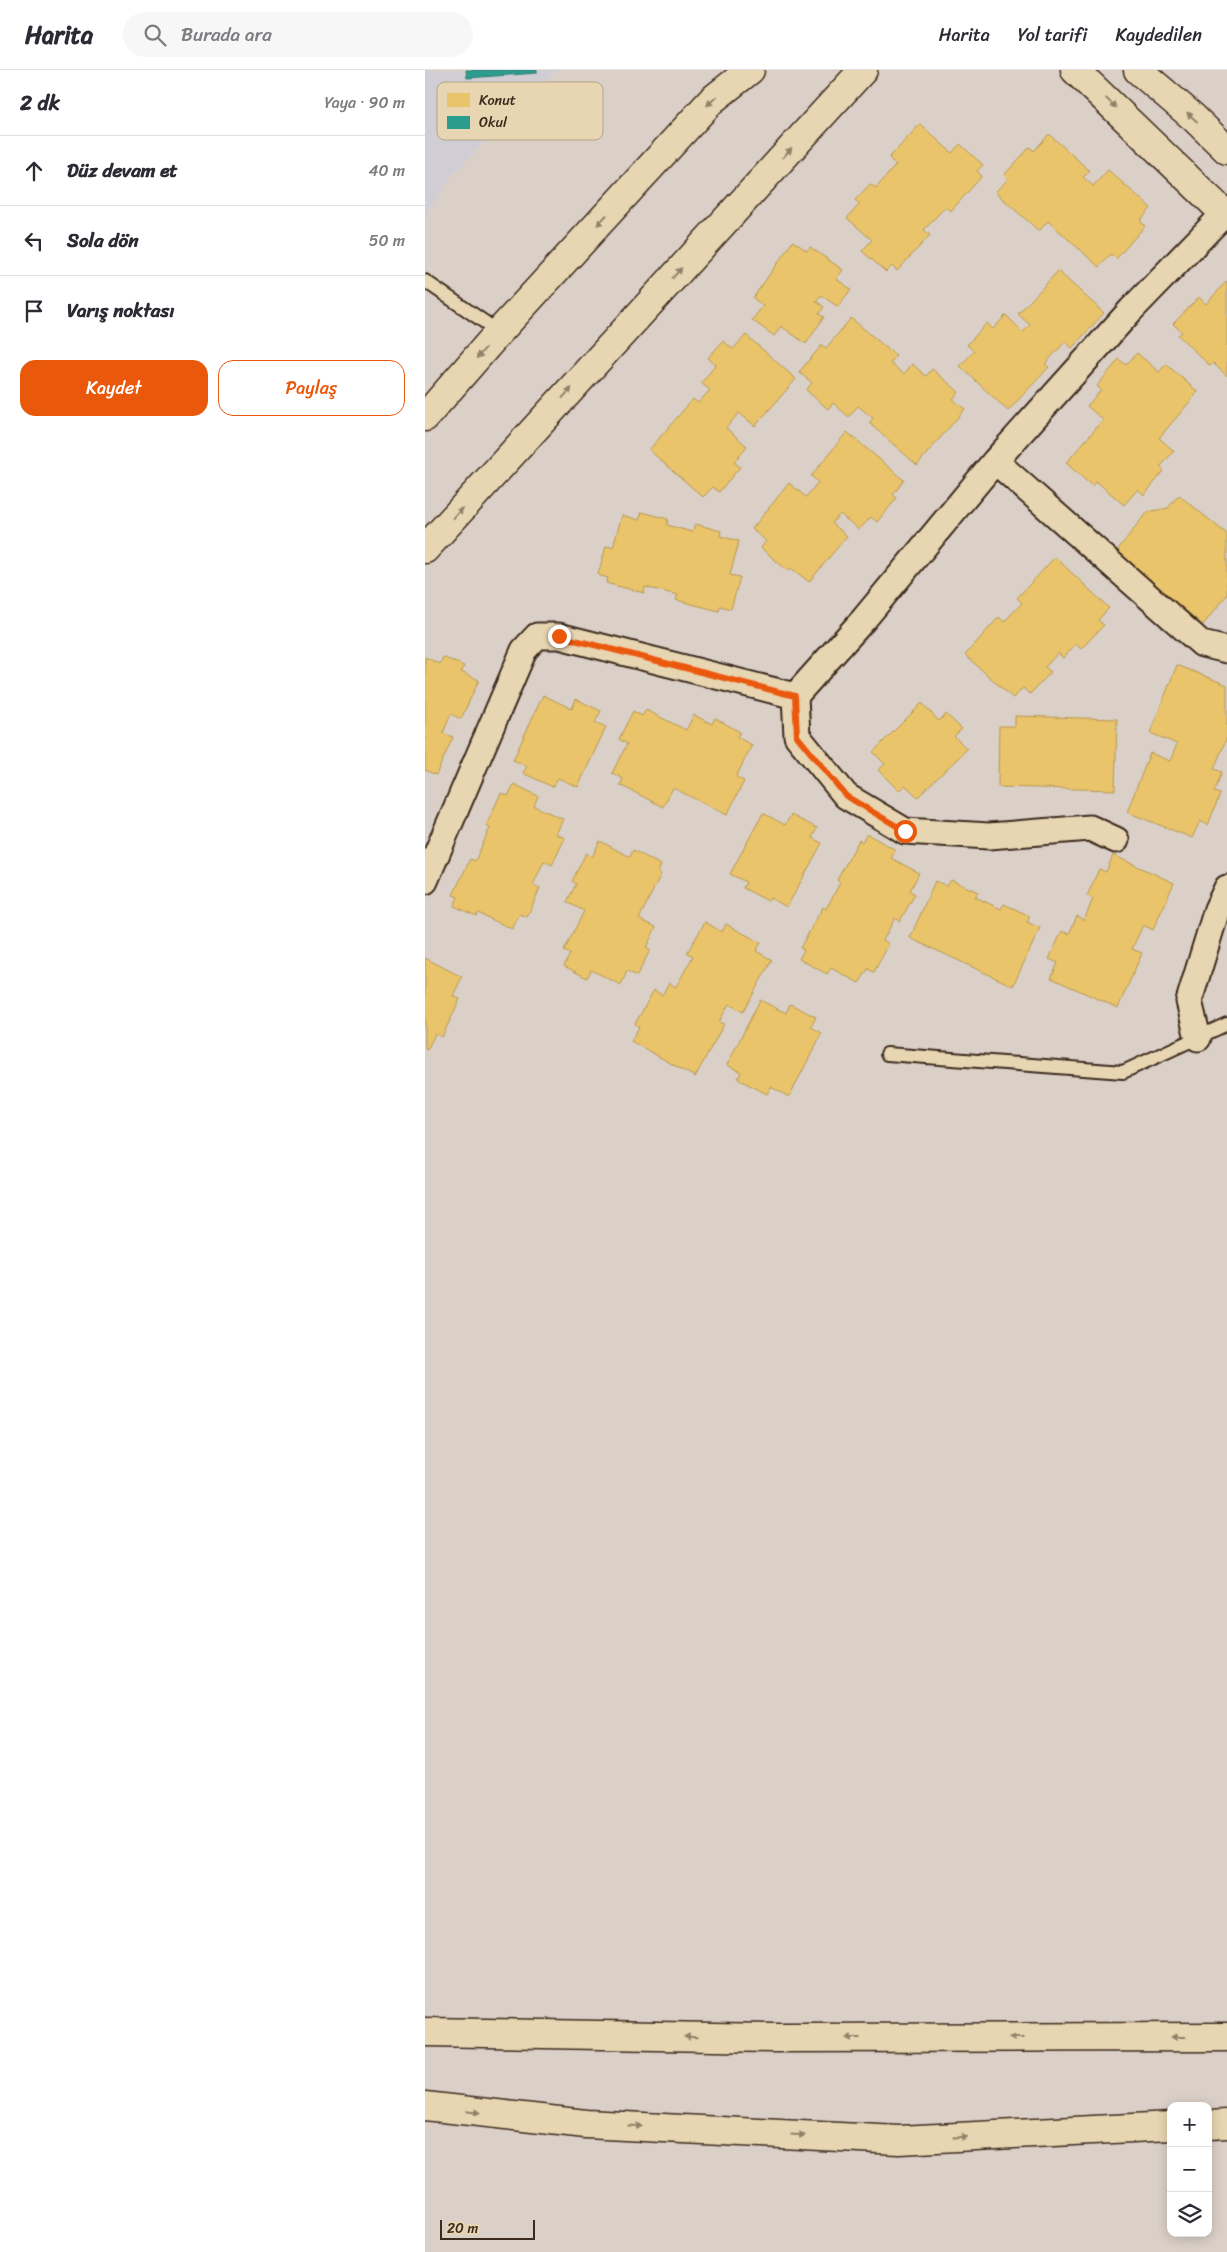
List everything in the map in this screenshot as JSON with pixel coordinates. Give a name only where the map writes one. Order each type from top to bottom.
[{"type":"main road","points":[[425,417],[499,332],[712,100],[750,70]]},
{"type":"main road","points":[[425,550],[863,70]]},
{"type":"main road","points":[[1075,70],[1226,215]]},
{"type":"main road","points":[[1138,70],[1193,117],[1227,150]]},
{"type":"main road","points":[[425,2032],[773,2038],[1227,2037]]},
{"type":"main road","points":[[425,2106],[586,2124],[899,2140],[1167,2126]]},
{"type":"main road","points":[[1212,2124],[1227,2124]]},
{"type":"street","points":[[1116,840],[1090,828],[989,836],[905,831],[846,796],[803,744],[797,736],[795,696],[864,619],[995,462],[1131,310],[1226,215]]},
{"type":"street","points":[[995,462],[1202,644],[1227,650]]},
{"type":"street","points":[[425,881],[523,650],[537,636],[559,636],[795,696]]},
{"type":"street","points":[[1198,1038],[1189,1001],[1217,909],[1227,888]]},
{"type":"lane","points":[[425,281],[499,332]]},
{"type":"lane","points":[[887,1054],[1123,1072],[1227,1024]]},
{"type":"shaded area","points":[[425,70],[556,70],[544,82],[437,82],[437,140],[487,140],[453,174],[425,216]]},
{"type":"building: Konut","points":[[920,124],[952,153],[960,144],[983,165],[977,171],[982,176],[951,211],[945,207],[924,230],[930,235],[897,271],[892,266],[886,272],[862,251],[872,240],[847,218],[860,204],[855,200],[870,184],[876,188],[896,165],[889,158]]},
{"type":"building: Konut","points":[[1049,134],[1090,171],[1083,177],[1093,186],[1108,170],[1151,208],[1140,221],[1145,226],[1116,259],[1111,254],[1099,267],[1048,221],[1039,231],[995,192],[1008,179],[1004,175],[1030,147],[1034,151]]},
{"type":"building: Konut","points":[[793,241],[807,251],[810,247],[843,270],[836,279],[851,289],[838,307],[821,295],[816,301],[824,307],[819,314],[824,317],[806,344],[781,326],[774,336],[752,320],[763,306],[753,298]]},
{"type":"building: Konut","points":[[1058,271],[1104,313],[1072,348],[1065,342],[1045,364],[1049,367],[1008,411],[960,366],[974,351],[967,345],[987,323],[993,329],[1006,315],[1023,332],[1030,325],[1018,314]]},
{"type":"building: Konut","points":[[1227,281],[1227,376],[1213,363],[1210,366],[1178,335],[1182,332],[1173,324],[1199,297],[1206,304]]},
{"type":"building: Konut","points":[[851,318],[896,356],[890,363],[904,374],[912,364],[926,376],[932,369],[959,392],[953,399],[965,409],[917,465],[869,423],[873,418],[858,406],[849,417],[833,403],[828,409],[806,390],[812,383],[799,372],[822,345],[826,348]]},
{"type":"building: Konut","points":[[746,335],[796,379],[755,426],[739,413],[726,428],[747,446],[734,462],[740,467],[719,492],[713,487],[703,497],[649,450],[693,399],[698,403],[710,390],[701,383],[716,365],[708,358],[723,341],[733,349]]},
{"type":"building: Konut","points":[[1137,353],[1159,372],[1166,364],[1198,392],[1159,438],[1174,451],[1160,467],[1164,471],[1144,495],[1138,489],[1124,505],[1096,481],[1092,486],[1066,463],[1103,420],[1087,406],[1101,390],[1097,386],[1119,359],[1126,365]]},
{"type":"building: Konut","points":[[847,432],[904,480],[893,495],[897,498],[877,522],[871,517],[859,530],[840,514],[832,523],[847,536],[809,582],[791,568],[788,571],[761,548],[766,541],[752,529],[789,483],[806,497],[818,482],[811,476]]},
{"type":"building: Konut","points":[[1179,495],[1227,534],[1227,595],[1203,625],[1115,553],[1147,512],[1168,508]]},
{"type":"building: Konut","points":[[642,512],[668,519],[667,525],[692,532],[695,524],[721,531],[720,536],[739,541],[730,575],[740,577],[731,609],[720,606],[719,611],[676,600],[678,595],[645,587],[644,593],[606,583],[608,578],[598,575],[606,546],[613,547],[622,515],[639,520]]},
{"type":"building: Konut","points":[[1055,557],[1109,608],[1098,620],[1104,625],[1081,649],[1076,644],[1063,658],[1058,653],[1045,667],[1051,672],[1030,694],[1023,688],[1013,698],[965,655],[999,617],[1004,622],[1022,603],[1017,598]]},
{"type":"building: Konut","points":[[425,657],[440,664],[443,657],[464,666],[461,672],[479,680],[461,719],[451,714],[443,733],[453,737],[436,775],[425,770]]},
{"type":"building: Konut","points":[[1177,665],[1227,685],[1227,737],[1214,769],[1222,772],[1214,792],[1220,794],[1208,825],[1200,821],[1192,838],[1127,812],[1150,753],[1170,761],[1177,744],[1150,733]]},
{"type":"building: Konut","points":[[543,695],[572,709],[576,699],[601,711],[595,722],[606,727],[578,787],[558,778],[553,787],[523,773],[527,766],[513,760]]},
{"type":"building: Konut","points":[[922,703],[939,721],[946,714],[962,729],[954,736],[967,749],[918,797],[905,785],[899,791],[878,770],[885,764],[873,752]]},
{"type":"building: Konut","points":[[646,710],[686,730],[694,715],[712,724],[715,718],[740,732],[737,737],[752,745],[736,777],[744,781],[727,815],[673,788],[663,807],[620,785],[623,779],[612,773],[627,744],[619,739],[633,711],[642,716]]},
{"type":"building: Konut","points":[[1015,716],[1117,719],[1115,790],[998,787],[999,726],[1015,726]]},
{"type":"building: Konut","points":[[514,784],[538,796],[534,806],[563,819],[556,834],[565,838],[552,865],[544,861],[533,885],[540,888],[527,917],[520,914],[512,929],[478,913],[476,916],[454,906],[458,897],[453,895],[470,859],[475,861],[490,828],[486,826],[501,793],[508,796]]},
{"type":"building: Konut","points":[[763,813],[785,825],[791,815],[817,828],[812,838],[822,843],[787,907],[770,898],[768,901],[743,888],[746,882],[730,874]]},
{"type":"building: Konut","points":[[867,834],[896,850],[891,858],[919,873],[910,891],[915,894],[900,921],[895,918],[883,940],[889,944],[874,972],[868,969],[859,983],[831,968],[827,974],[799,959],[804,950],[800,948],[823,907],[826,909],[840,883],[837,880],[859,840],[862,842]]},
{"type":"building: Konut","points":[[600,841],[630,857],[633,850],[661,865],[658,872],[661,874],[639,919],[656,927],[646,948],[650,950],[637,976],[627,971],[621,985],[591,970],[587,978],[564,966],[570,954],[564,951],[584,911],[567,902],[576,884],[572,881],[586,853],[592,857]]},
{"type":"building: Konut","points":[[1113,855],[1174,883],[1153,930],[1143,925],[1132,949],[1142,953],[1118,1008],[1051,978],[1058,963],[1049,959],[1062,931],[1069,934],[1077,916],[1084,920],[1093,899],[1087,896],[1099,869],[1106,872]]},
{"type":"building: Konut","points":[[951,880],[978,892],[975,897],[1001,909],[1004,904],[1030,916],[1027,922],[1040,928],[1013,986],[910,938],[935,881],[947,886]]},
{"type":"building: Konut","points":[[705,922],[722,932],[726,924],[761,943],[756,951],[772,960],[743,1012],[729,1004],[719,1022],[724,1024],[695,1077],[631,1041],[639,1027],[635,1024],[654,990],[662,995],[669,983],[676,987],[693,956],[687,953]]},
{"type":"building: Konut","points":[[425,958],[462,977],[453,996],[460,999],[442,1037],[435,1034],[427,1050],[425,1049]]},
{"type":"building: Konut","points":[[760,1000],[786,1013],[790,1004],[816,1017],[811,1027],[822,1033],[789,1097],[771,1087],[767,1094],[738,1079],[741,1072],[727,1065]]},
{"type":"building: Okul","points":[[466,70],[537,70],[537,73],[467,78]]},
{"type":"route","points":[[559,636],[795,696],[797,736],[846,796],[905,831]]}]
